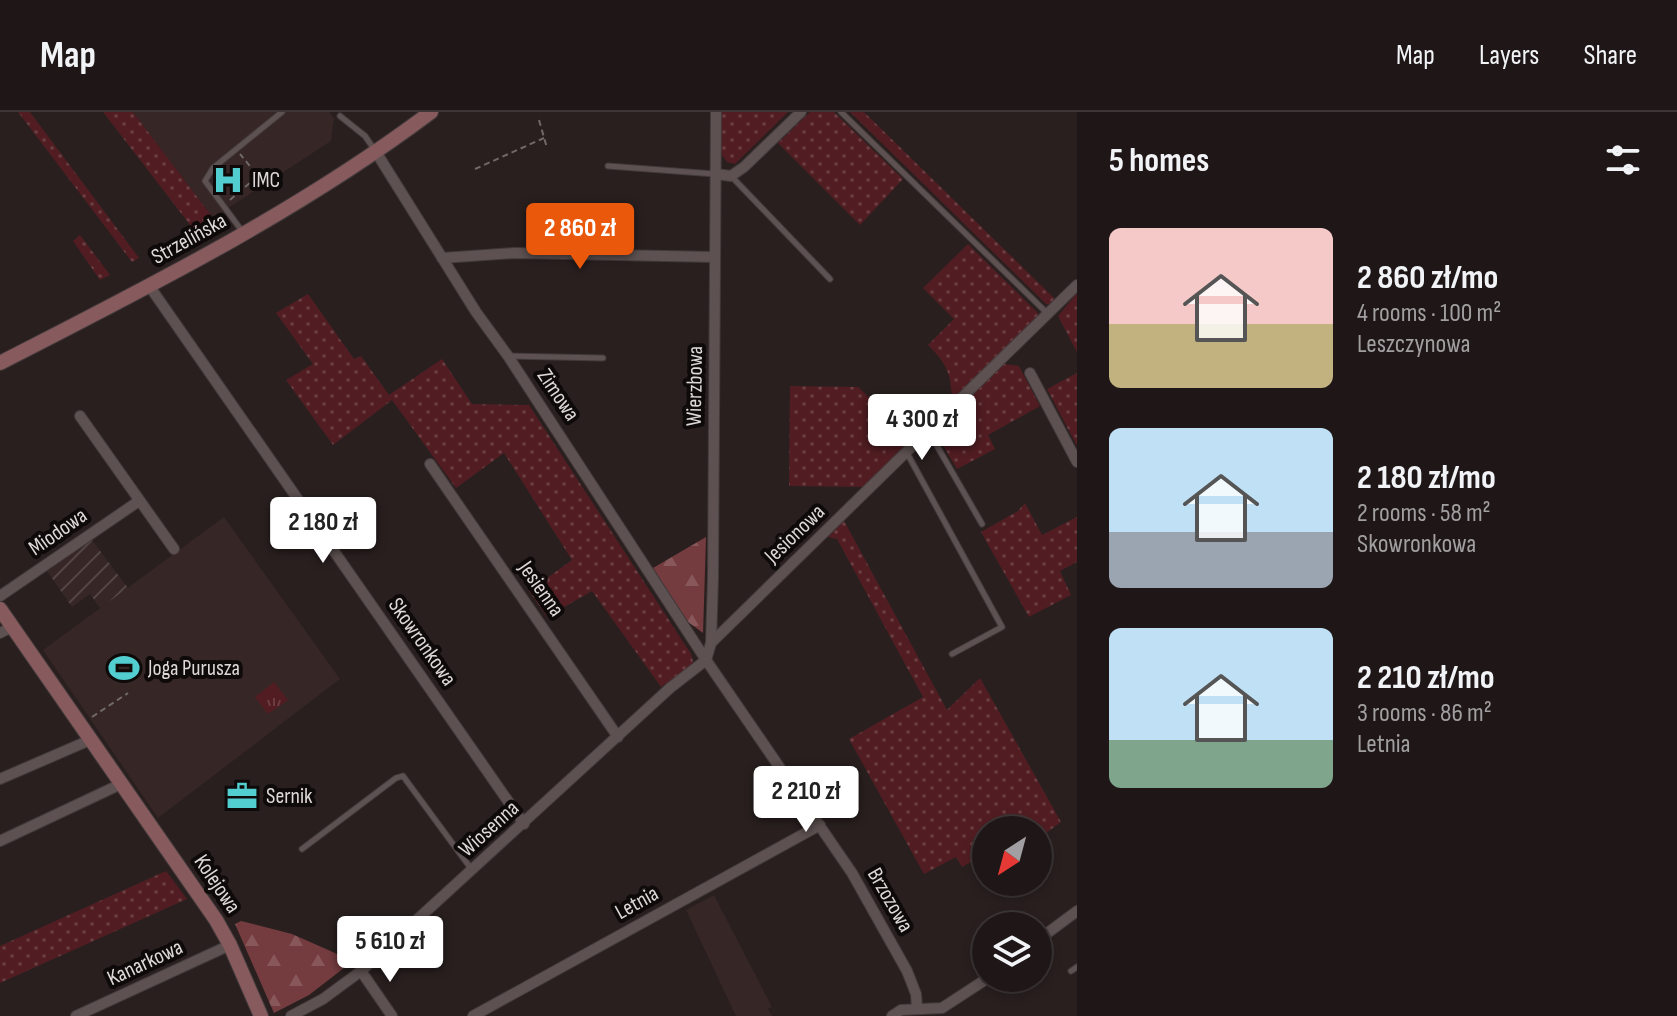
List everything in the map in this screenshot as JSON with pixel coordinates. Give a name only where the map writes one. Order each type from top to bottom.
[{"type":"main road","name":"Strzelińska","points":[[0,363],[150,287],[244,234],[376,152],[431,112]]},
{"type":"main road","name":"Kolejowa","points":[[0,609],[6,630],[90,740],[198,894],[230,945],[261,1016]]},
{"type":"street","name":"Wierzbowa","points":[[706,660],[711,643],[716,112]]},
{"type":"street","points":[[716,174],[731,176],[744,167],[801,112]]},
{"type":"street","name":"Zimowa","points":[[376,152],[476,312],[508,356],[706,660]]},
{"type":"street","points":[[442,258],[514,253],[715,257]]},
{"type":"street","name":"Jesionowa","points":[[711,643],[1077,285]]},
{"type":"street","name":"Skowronkowa","points":[[150,287],[524,824]]},
{"type":"street","points":[[1030,373],[1077,462]]},
{"type":"street","points":[[80,416],[174,549]]},
{"type":"street","name":"Jesienna","points":[[430,464],[618,737]]},
{"type":"street","name":"Miodowa","points":[[0,596],[139,501]]},
{"type":"street","name":"Wiosenna","points":[[291,1016],[323,999],[361,971],[670,688],[706,660]]},
{"type":"street","name":"Brzozowa","points":[[706,660],[860,886],[913,983],[917,1007]]},
{"type":"street","points":[[0,779],[90,740]]},
{"type":"street","points":[[0,841],[121,784]]},
{"type":"street","name":"Letnia","points":[[473,1016],[820,825]]},
{"type":"street","points":[[1052,930],[1077,911]]},
{"type":"street","name":"Kanarkowa","points":[[76,1016],[230,945]]},
{"type":"street","points":[[361,971],[392,1016]]},
{"type":"street","points":[[892,1016],[901,1010],[917,1007],[945,1012],[972,991]]},
{"type":"lane","points":[[244,234],[205,181],[213,168],[282,112]]},
{"type":"lane","points":[[841,112],[1048,314]]},
{"type":"lane","points":[[340,116],[365,136],[376,152]]},
{"type":"lane","points":[[608,166],[716,174]]},
{"type":"lane","points":[[731,176],[830,279]]},
{"type":"lane","points":[[508,356],[603,358]]},
{"type":"lane","points":[[929,431],[982,524]]},
{"type":"lane","points":[[907,453],[1002,627],[952,654]]},
{"type":"lane","points":[[302,849],[396,778],[403,776],[473,871]]},
{"type":"path","points":[[539,120],[547,148]]},
{"type":"path","points":[[475,169],[544,138]]},
{"type":"path","points":[[223,206],[258,176],[236,150]]},
{"type":"path","points":[[88,720],[128,693]]},
{"type":"shaded area","name":"IMC","points":[[133,112],[329,112],[334,118],[331,141],[213,218]]},
{"type":"shaded area","points":[[224,517],[340,679],[158,818],[43,650]]},
{"type":"shaded area","points":[[92,540],[128,588],[100,608],[90,594],[72,607],[47,571]]},
{"type":"shaded area","points":[[714,895],[772,1007],[768,1009],[772,1016],[736,1016],[733,1010],[686,910]]},
{"type":"green space","points":[[18,112],[30,112],[139,258],[132,262]]},
{"type":"green space","points":[[103,112],[133,112],[213,218],[194,230]]},
{"type":"green space","points":[[720,112],[788,112],[735,164],[727,162],[722,155]]},
{"type":"green space","points":[[810,112],[834,112],[903,179],[860,225],[778,143]]},
{"type":"green space","points":[[850,112],[864,112],[1056,300],[1051,305],[1046,304]]},
{"type":"green space","points":[[80,235],[110,275],[100,280],[73,241]]},
{"type":"green space","points":[[968,244],[1038,313],[1038,318],[952,402],[947,370],[928,345],[954,319],[923,288]]},
{"type":"green space","points":[[1077,293],[1077,352],[1058,316]]},
{"type":"green space","points":[[308,294],[354,359],[361,356],[389,395],[442,359],[472,404],[529,405],[691,654],[694,665],[661,687],[592,591],[547,617],[529,591],[572,560],[504,453],[456,488],[392,400],[333,445],[286,380],[313,364],[276,313]]},
{"type":"green space","points":[[1004,364],[1019,366],[1040,406],[988,435],[995,449],[957,469],[935,432]]},
{"type":"green space","points":[[1077,373],[1077,446],[1047,389]]},
{"type":"green space","points":[[790,386],[858,387],[915,441],[866,487],[789,486]]},
{"type":"green space","points":[[1025,503],[1042,535],[1077,517],[1077,562],[1060,571],[1071,595],[1029,617],[981,532],[1018,511]]},
{"type":"green space","points":[[844,521],[947,710],[980,678],[1061,822],[1052,829],[1052,816],[972,816],[972,862],[962,867],[956,857],[924,874],[849,739],[923,697],[837,539],[828,537]]},
{"type":"green space","points":[[706,537],[703,633],[688,622],[653,568]]},
{"type":"green space","points":[[274,682],[288,700],[268,714],[255,697]]},
{"type":"green space","points":[[166,871],[187,899],[0,983],[0,946]]},
{"type":"green space","points":[[241,921],[292,934],[353,961],[309,995],[274,1013],[235,924]]},
{"type":"place","name":"IMC","points":[[228,180]]},
{"type":"place","name":"Joga Purusza","points":[[124,668]]},
{"type":"place","name":"Sernik","points":[[242,796]]}]
